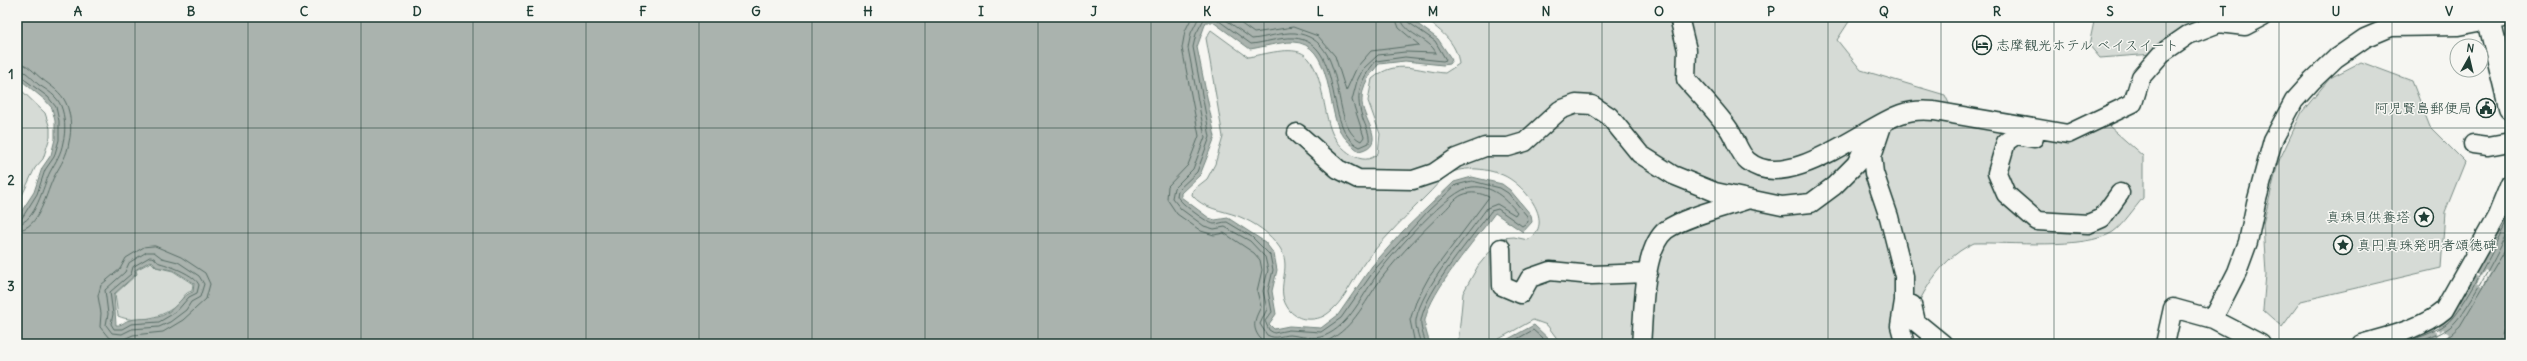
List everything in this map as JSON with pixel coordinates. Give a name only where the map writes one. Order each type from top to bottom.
[{"type":"highway","points":[[2494,19],[2510,107]]},
{"type":"street","points":[[1679,17],[1687,50],[1686,79],[1728,128],[1746,161],[1757,167],[1776,170],[1801,164],[1826,155],[1900,114],[1915,110],[1928,110],[2068,134],[2133,102],[2142,77],[2162,53],[2188,35],[2219,23],[2245,26],[2262,17]]},
{"type":"street","points":[[2213,319],[2237,272],[2248,242],[2256,203],[2273,140],[2294,101],[2312,81],[2336,58],[2365,38],[2390,27],[2458,26],[2494,19]]},
{"type":"street","points":[[1297,133],[1338,169],[1358,179],[1413,180],[1434,173],[1456,158],[1485,147],[1508,147],[1525,142],[1560,110],[1576,104],[1592,105],[1609,116],[1640,154],[1673,175],[1715,192],[1746,200],[1782,206],[1811,203],[1834,186],[1856,164],[1864,148],[1865,133]]},
{"type":"street","points":[[1883,123],[1872,156],[1874,173],[1889,217],[1904,276],[1904,301],[1900,326],[1905,344]]},
{"type":"street","points":[[2036,128],[2034,138],[2016,135],[2006,142],[1997,173],[2006,194],[2037,221],[2088,224],[2102,218],[2120,193]]},
{"type":"street","points":[[2473,144],[2488,146],[2510,142]]},
{"type":"street","points":[[2361,344],[2426,322],[2444,310],[2494,222],[2510,184]]},
{"type":"street","points":[[1641,344],[1648,273],[1654,245],[1666,230],[1696,217],[1746,200]]},
{"type":"street","points":[[1501,248],[1502,286],[1521,294],[1530,278],[1550,271],[1592,275],[1648,273]]},
{"type":"street","points":[[1904,301],[1912,305],[1916,322],[1943,344]]},
{"type":"street","points":[[2165,344],[2173,308],[2213,319],[2261,344]]},
{"type":"shaded area","points":[[1422,17],[1852,17],[1837,40],[1861,70],[1945,95],[1959,124],[2021,132],[2109,126],[2143,156],[2143,198],[2117,229],[2100,238],[2066,243],[2046,244],[1974,243],[1960,251],[1937,273],[1928,286],[1900,344],[1561,344],[1547,325],[1533,320],[1490,344],[1458,344],[1463,293],[1478,266],[1501,238],[1514,237],[1528,240],[1536,233],[1539,224],[1538,215],[1534,205],[1521,188],[1513,181],[1492,171],[1469,169],[1455,171],[1444,178],[1389,234],[1367,259],[1343,298],[1330,312],[1324,316],[1314,319],[1299,318],[1290,311],[1285,303],[1283,295],[1285,272],[1284,256],[1276,243],[1267,233],[1250,222],[1238,216],[1207,206],[1196,200],[1192,195],[1193,190],[1207,179],[1215,164],[1223,137],[1206,38],[1211,30],[1248,57],[1285,51],[1299,52],[1305,55],[1316,70],[1329,124],[1335,139],[1352,155],[1365,159],[1372,158],[1378,153],[1380,134],[1368,101],[1372,79],[1390,69],[1399,67],[1416,68],[1445,73],[1459,64],[1458,56],[1451,43],[1441,31]]},
{"type":"shaded area","points":[[2095,17],[2213,17],[2153,54],[2100,58],[2089,45]]},
{"type":"shaded area","points":[[2361,62],[2412,81],[2430,127],[2465,162],[2445,212],[2441,268],[2301,301],[2282,327],[2263,310],[2266,274],[2263,224],[2278,163],[2302,112],[2330,78]]},
{"type":"shaded area","points":[[17,86],[45,113],[50,128],[50,137],[43,159],[35,168],[17,206]]},
{"type":"shaded area","points":[[151,262],[156,267],[173,271],[193,284],[192,291],[186,294],[173,308],[158,316],[133,319],[118,316],[115,294],[137,274],[136,270]]},
{"type":"water","points":[[17,17],[1408,17],[1438,39],[1452,60],[1449,64],[1443,65],[1405,61],[1379,64],[1367,80],[1362,94],[1365,114],[1373,136],[1372,143],[1368,148],[1359,151],[1344,137],[1340,131],[1322,64],[1315,53],[1306,45],[1288,42],[1250,49],[1213,22],[1206,22],[1197,47],[1215,137],[1200,175],[1181,193],[1181,197],[1209,218],[1215,220],[1228,218],[1265,242],[1274,254],[1277,270],[1272,291],[1276,314],[1269,324],[1274,329],[1289,326],[1321,328],[1338,315],[1372,266],[1403,231],[1454,182],[1472,177],[1502,184],[1510,190],[1531,215],[1532,222],[1523,232],[1495,213],[1455,265],[1436,294],[1429,308],[1425,323],[1430,344],[17,344],[19,215],[34,192],[42,168],[51,155],[55,139],[55,121],[52,108],[45,100],[17,77]],"holes":[[[150,261],[153,262],[156,267],[173,270],[194,283],[193,292],[186,296],[171,310],[158,317],[135,319],[126,321],[120,325],[116,325],[114,294],[136,274],[135,270]]]},
{"type":"water","points":[[2510,206],[2510,344],[2389,344],[2448,317],[2492,245]]},
{"type":"water","points":[[1534,325],[1554,344],[1499,344]]},
{"type":"pier","points":[[2485,270],[2490,273],[2483,286],[2477,283],[2480,278],[2474,275],[2475,273],[2481,276]]},
{"type":"pier","points":[[2438,324],[2440,332],[2443,329],[2449,333],[2441,344],[2431,344],[2438,335],[2434,326]]},
{"type":"ferry route","points":[[2499,344],[2510,300]]},
{"type":"place","name":"志摩観光ホテル ベイスイート","points":[[1982,45]]},
{"type":"place","name":"阿児賢島郵便局","points":[[2486,108]]},
{"type":"place","name":"真珠貝供養塔","points":[[2424,217]]},
{"type":"place","name":"真円真珠発明者頌徳碑","points":[[2343,245]]}]
